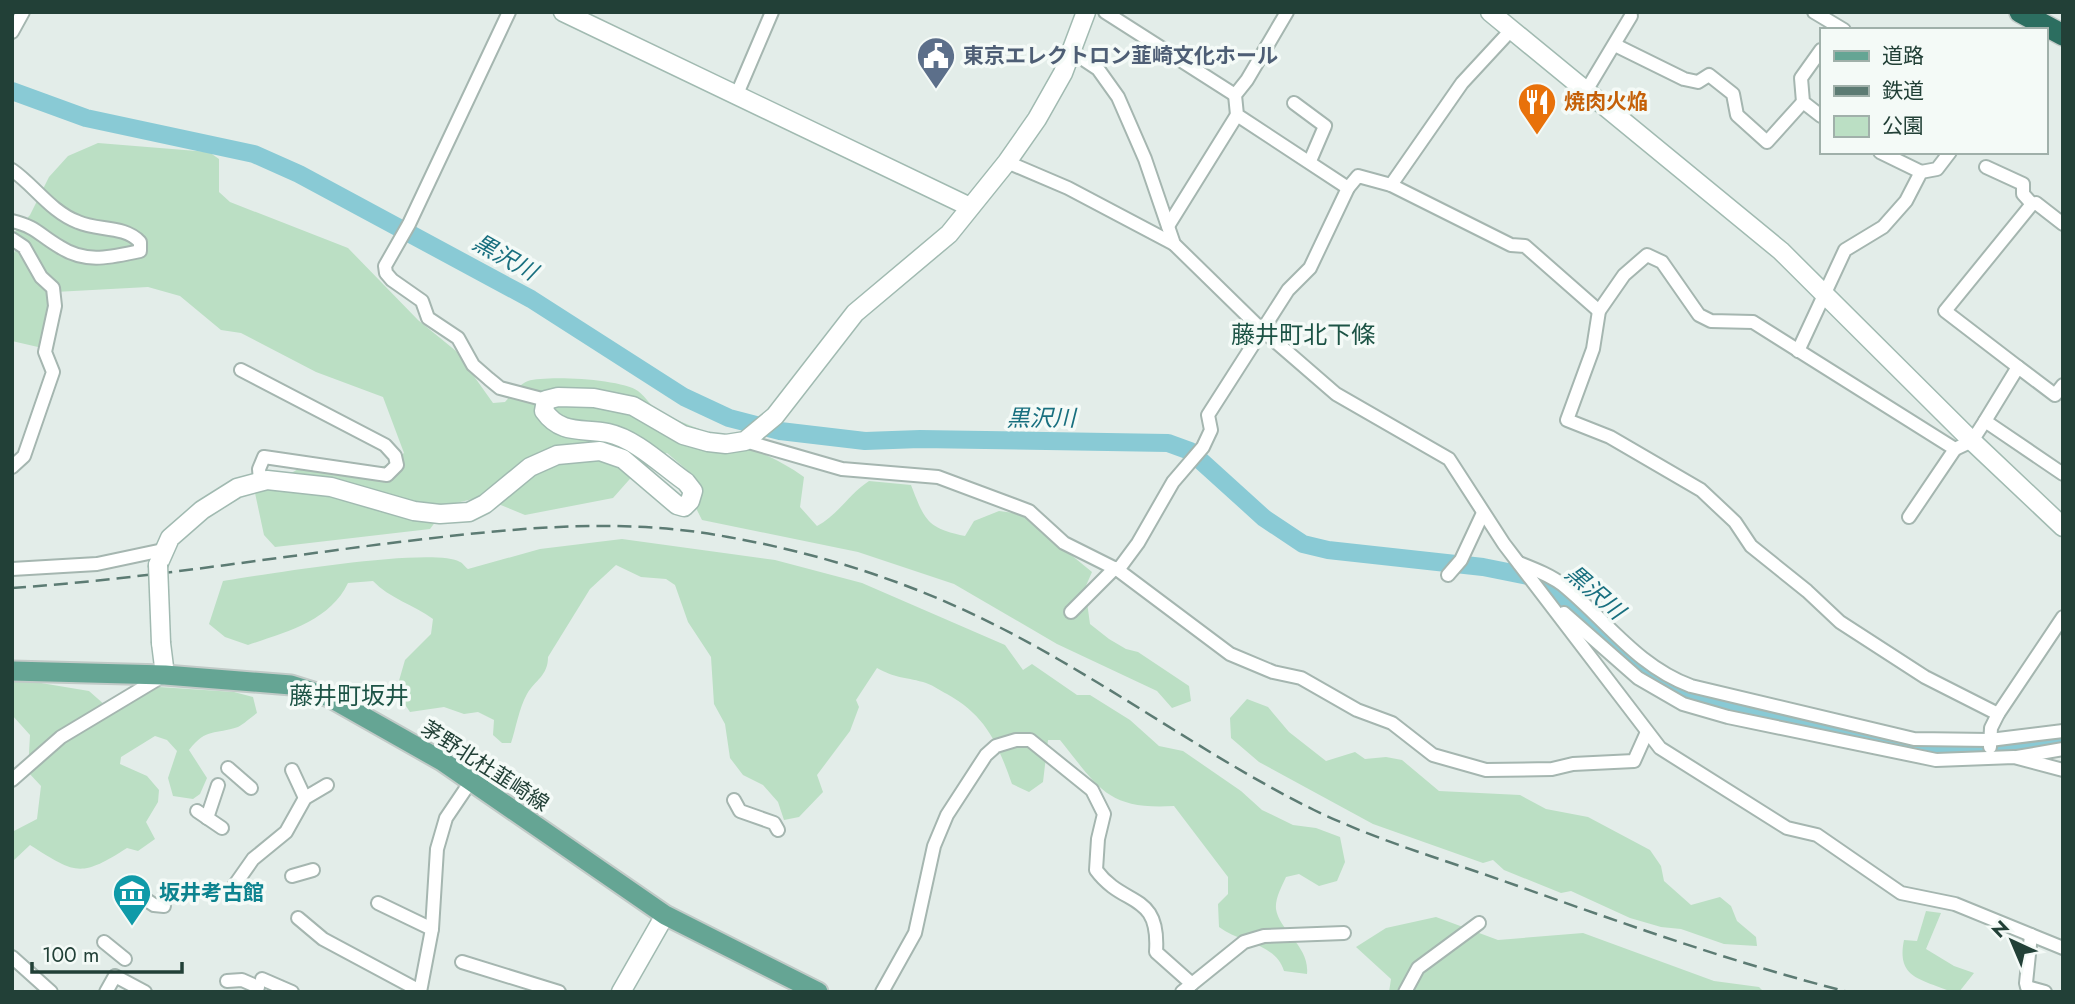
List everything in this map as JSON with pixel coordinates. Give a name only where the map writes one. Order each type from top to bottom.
[{"type":"highway","points":[[2026,20],[2046,28]]},
{"type":"main road","name":"茅野北杜韮崎線","points":[[12,671],[165,675],[291,685],[312,690],[364,716],[471,781],[665,915],[818,992]]},
{"type":"street","points":[[12,32],[23,12]]},
{"type":"street","points":[[509,12],[404,233],[385,266],[386,273],[416,294],[428,318],[458,338],[473,365],[500,388],[546,400],[558,397],[594,398],[633,407],[683,435],[726,444],[757,431],[855,313],[931,251],[970,207],[1007,162],[1037,119],[1071,51],[1086,12]]},
{"type":"street","points":[[563,12],[970,207]]},
{"type":"street","points":[[737,94],[772,12]]},
{"type":"street","points":[[1105,12],[1235,95]]},
{"type":"street","points":[[1168,226],[1237,115],[1235,95],[1247,80],[1287,12]]},
{"type":"street","points":[[1490,12],[1781,251],[1963,445],[2063,527]]},
{"type":"street","points":[[1814,12],[1838,28]]},
{"type":"street","points":[[1587,91],[1631,16]]},
{"type":"street","points":[[1391,185],[1462,83],[1512,29]]},
{"type":"street","points":[[1615,45],[1684,79],[1698,82],[1709,75],[1733,94],[1737,115],[1768,142],[1803,102],[1801,78],[1820,51]]},
{"type":"street","points":[[1071,51],[1098,69],[1118,97],[1145,159],[1174,244]]},
{"type":"street","points":[[1803,102],[1820,115]]},
{"type":"street","points":[[1294,103],[1325,125],[1310,161]]},
{"type":"street","points":[[1237,115],[1348,188]]},
{"type":"street","points":[[1884,154],[1921,172],[1937,169],[1948,154]]},
{"type":"street","points":[[1007,162],[1068,188],[1174,244],[1261,329],[1336,394],[1449,459],[1520,565],[1660,748],[1787,828],[1817,835],[1901,893],[1955,904],[2063,948]]},
{"type":"street","points":[[1986,167],[2023,184],[2023,194],[2032,204],[2036,203],[2063,224]]},
{"type":"street","points":[[12,170],[52,206],[78,222],[132,234],[140,242],[140,251],[102,260],[75,256],[33,226],[12,221]]},
{"type":"street","points":[[1798,351],[1845,250],[1883,227],[1906,201],[1921,172]]},
{"type":"street","points":[[1071,612],[1116,569],[1138,543],[1173,482],[1203,447],[1211,430],[1208,415],[1288,290],[1310,268],[1348,188],[1358,176],[1391,185],[1511,245],[1525,246],[1599,312]]},
{"type":"street","points":[[2032,204],[1945,312],[2055,396],[2062,388]]},
{"type":"street","points":[[12,239],[24,247],[41,277],[53,288],[55,306],[45,352],[53,372],[24,456],[12,467]]},
{"type":"street","points":[[1963,445],[1798,351],[1753,322],[1711,321],[1699,315],[1662,262],[1647,255],[1624,275],[1599,312],[1593,349],[1567,420],[1610,437],[1701,489],[1735,522],[1751,546],[1807,590],[1840,622],[1925,677],[1998,715]]},
{"type":"street","points":[[1909,517],[1963,445],[1985,421],[2018,367]]},
{"type":"street","points":[[241,370],[385,445],[395,456],[397,465],[387,475],[264,457],[259,469],[260,481]]},
{"type":"street","points":[[12,780],[83,722],[165,675],[160,558],[170,538],[202,510],[237,488],[260,481],[290,480],[331,487],[414,511],[440,514],[469,512],[485,504],[530,467],[557,455],[600,451],[623,460],[677,505],[684,507],[690,501],[692,492],[686,482],[641,450],[608,433],[569,430],[555,424],[544,411],[546,400]]},
{"type":"street","points":[[1985,421],[2063,474]]},
{"type":"street","points":[[757,431],[842,469],[938,477],[1029,511],[1064,543],[1116,569],[1230,653],[1273,673],[1301,678],[1349,706],[1392,723],[1433,754],[1472,767],[1552,769],[1573,764],[1634,761],[1647,732]]},
{"type":"street","points":[[1454,568],[1483,513]]},
{"type":"street","points":[[12,569],[160,558]]},
{"type":"street","points":[[1520,565],[1561,584],[1644,662],[1666,677],[1864,735],[1936,761],[2063,731]]},
{"type":"street","points":[[1550,605],[1638,678],[1684,704],[1728,717],[1991,749],[2063,771]]},
{"type":"street","points":[[1991,749],[1991,727],[2063,617]]},
{"type":"street","points":[[883,992],[915,933],[934,846],[947,815],[986,755],[996,746],[1016,740],[1030,740],[1092,790],[1104,814],[1098,839],[1096,870],[1148,911],[1158,929],[1156,952],[1187,988],[1244,942],[1264,936],[1344,933]]},
{"type":"street","points":[[2014,757],[2063,749]]},
{"type":"street","points":[[228,768],[251,788]]},
{"type":"street","points":[[292,770],[305,798]]},
{"type":"street","points":[[298,918],[323,939],[420,991],[432,929],[436,849],[446,818],[471,781]]},
{"type":"street","points":[[218,785],[202,815],[222,828]]},
{"type":"street","points":[[234,886],[253,859],[286,832],[305,798],[327,785]]},
{"type":"street","points":[[734,800],[740,811],[774,823],[778,830]]},
{"type":"street","points":[[292,876],[313,870]]},
{"type":"street","points":[[139,895],[154,905],[164,906]]},
{"type":"street","points":[[379,904],[432,929]]},
{"type":"street","points":[[621,992],[665,915]]},
{"type":"street","points":[[1405,992],[1418,968],[1479,923]]},
{"type":"street","points":[[2031,935],[2025,983],[2027,987],[2045,992]]},
{"type":"street","points":[[104,942],[125,959]]},
{"type":"street","points":[[12,957],[51,992]]},
{"type":"street","points":[[462,962],[558,992]]},
{"type":"street","points":[[106,992],[115,976],[145,992]]},
{"type":"street","points":[[227,981],[260,983],[292,992]]},
{"type":"green space","points":[[98,143],[209,152],[219,159],[219,192],[230,202],[348,248],[418,320],[456,351],[493,403],[505,402],[522,385],[538,379],[584,379],[629,387],[638,391],[661,413],[720,439],[731,437],[804,477],[800,507],[817,526],[869,481],[911,485],[929,521],[942,530],[965,536],[974,521],[999,511],[1021,514],[1092,572],[1085,588],[1090,624],[1109,639],[1126,649],[1138,652],[1189,686],[1191,701],[1172,708],[1157,691],[1057,644],[954,584],[858,552],[702,520],[694,504],[693,475],[667,453],[644,463],[613,498],[525,515],[481,497],[448,505],[430,529],[275,547],[264,535],[255,493],[311,462],[378,468],[404,453],[383,397],[316,372],[241,333],[221,330],[180,296],[148,287],[55,292],[49,299],[49,327],[38,347],[12,341],[12,259],[17,244],[12,235],[30,215],[49,177],[68,156]]},
{"type":"green space","points":[[622,539],[775,560],[862,583],[1005,645],[1023,670],[1032,664],[1077,695],[1090,695],[1130,720],[1159,746],[1183,751],[1241,791],[1262,810],[1293,825],[1316,828],[1340,837],[1345,862],[1337,881],[1319,886],[1299,874],[1286,877],[1279,892],[1276,909],[1278,917],[1304,955],[1307,974],[1284,971],[1280,962],[1265,949],[1219,927],[1218,904],[1228,894],[1228,877],[1174,806],[1151,806],[1119,800],[1096,783],[1060,740],[1048,740],[1043,782],[1029,792],[1012,784],[995,743],[972,711],[929,684],[894,676],[877,668],[856,700],[859,707],[850,731],[817,775],[823,792],[799,817],[784,820],[778,802],[763,785],[743,775],[730,758],[725,724],[714,704],[711,657],[688,622],[675,585],[666,579],[641,577],[616,565],[590,589],[548,657],[543,673],[527,694],[511,743],[502,743],[493,735],[494,720],[478,712],[464,714],[444,707],[410,712],[396,691],[405,660],[431,634],[433,619],[386,592],[373,581],[348,583],[330,607],[318,616],[292,630],[248,645],[225,637],[209,624],[223,581],[346,563],[417,557],[444,558],[460,562],[468,569],[540,549]]},
{"type":"green space","points":[[17,679],[89,691],[114,713],[159,687],[234,692],[253,697],[257,713],[238,727],[206,735],[189,750],[207,778],[200,794],[193,799],[173,796],[168,778],[177,751],[167,740],[155,736],[121,757],[120,764],[147,776],[159,790],[158,802],[146,822],[155,839],[138,851],[127,848],[98,864],[78,869],[58,862],[30,845],[12,862],[12,832],[37,819],[41,786],[28,772],[30,735],[12,715],[12,681]]},
{"type":"green space","points":[[1247,699],[1268,707],[1289,732],[1326,761],[1355,752],[1365,759],[1386,757],[1402,760],[1439,791],[1520,795],[1546,809],[1588,817],[1650,850],[1661,866],[1664,881],[1691,905],[1720,897],[1731,906],[1737,921],[1756,937],[1757,946],[1724,944],[1681,929],[1661,927],[1630,918],[1571,891],[1561,893],[1504,870],[1493,860],[1483,863],[1373,824],[1259,762],[1231,738],[1230,718]]},
{"type":"green space","points":[[1926,911],[1941,913],[1926,949],[1954,966],[1974,973],[1959,992],[1952,992],[1914,976],[1904,963],[1904,940],[1917,941]]},
{"type":"green space","points":[[1436,917],[1498,940],[1583,933],[1714,981],[1759,987],[1764,992],[1389,992],[1391,979],[1356,947],[1386,928]]},
{"type":"waterway","name":"黒沢川","points":[[12,91],[86,118],[254,154],[299,174],[531,299],[684,397],[729,418],[780,431],[865,441],[920,439],[1168,443],[1190,451],[1264,518],[1303,544],[1328,550],[1483,567],[1543,579],[1661,683],[1687,694],[1938,751],[1980,749],[2063,738]]},
{"type":"railway","points":[[12,588],[158,574],[351,548],[522,529],[645,527],[764,544],[869,572],[970,613],[1043,650],[1274,789],[1363,831],[1680,942],[1763,969],[1848,992]]},
{"type":"place","name":"東京エレクトロン韮崎文化ホール","points":[[936,90]]},
{"type":"place","name":"焼肉火焔","points":[[1537,136]]},
{"type":"place","name":"坂井考古館","points":[[132,927]]},
{"type":"district","name":"藤井町北下條","points":[[1303,335]]},
{"type":"district","name":"藤井町坂井","points":[[349,696]]}]
